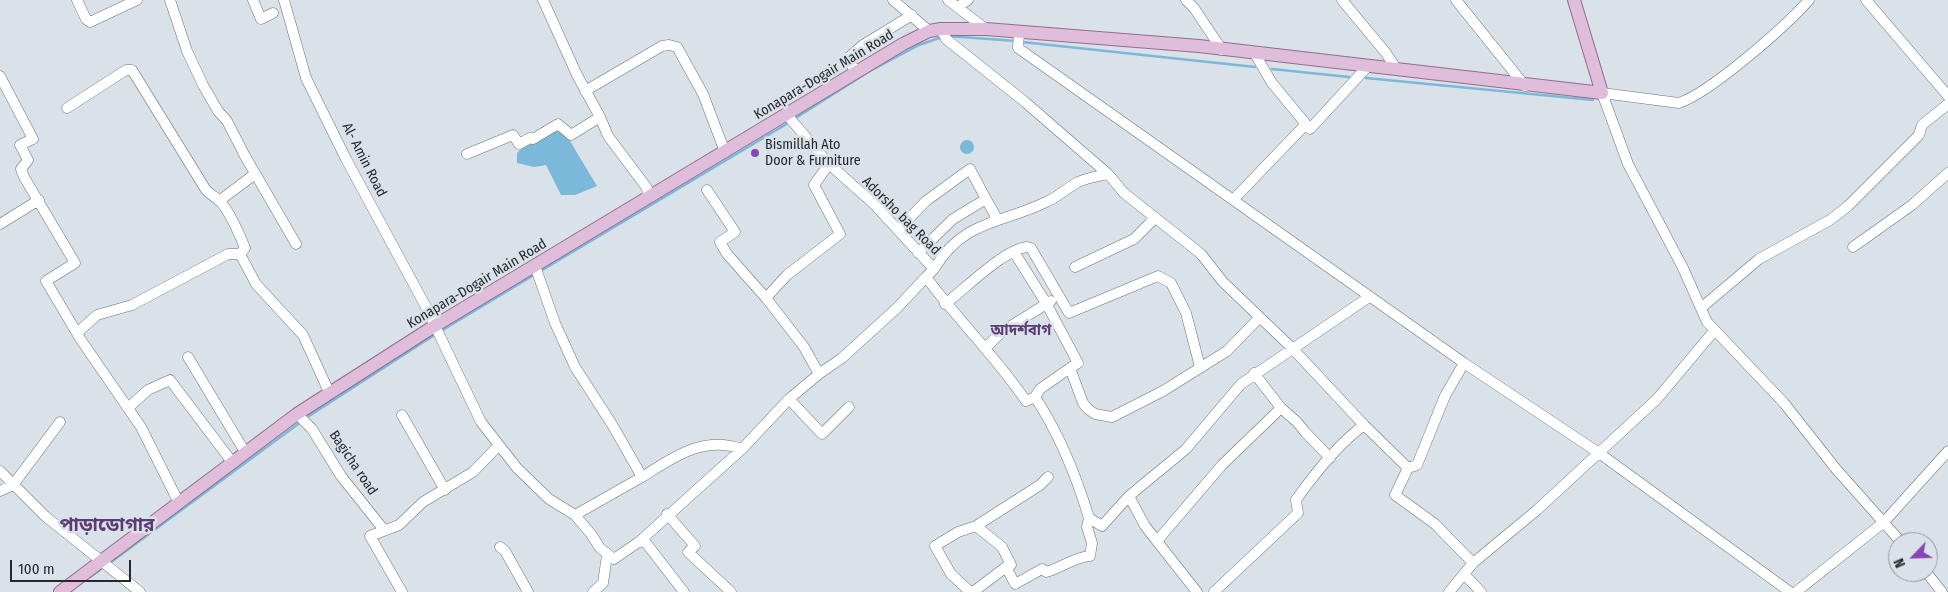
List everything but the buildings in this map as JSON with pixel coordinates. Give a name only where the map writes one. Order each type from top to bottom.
[{"type":"main road","points":[[940,33],[986,29],[1019,39],[1222,50],[1525,86],[1602,93],[1574,0]]},
{"type":"main road","name":"Konapara-Dogair Main Road","points":[[60,592],[178,501],[329,392],[648,197],[725,152],[790,119],[856,71],[940,33]]},
{"type":"street","points":[[77,0],[86,19],[90,22],[137,0]]},
{"type":"street","points":[[170,0],[187,51],[203,85],[218,111],[227,121],[255,174],[296,244]]},
{"type":"street","points":[[253,0],[261,19],[273,14]]},
{"type":"street","name":"Al- Amin Road","points":[[284,0],[306,78],[436,325],[473,408],[498,446],[516,468],[549,499],[575,515],[607,555]]},
{"type":"street","points":[[543,0],[585,92],[600,117],[608,136],[646,188],[648,197]]},
{"type":"street","points":[[893,0],[940,33],[1025,102],[1108,174],[1124,193],[1201,254],[1223,282],[1293,349],[1364,425],[1408,468]]},
{"type":"street","points":[[948,0],[986,29]]},
{"type":"street","points":[[958,7],[968,0]]},
{"type":"street","points":[[1186,0],[1194,8],[1222,50]]},
{"type":"street","points":[[1342,0],[1386,53],[1397,70]]},
{"type":"street","points":[[1456,0],[1525,86]]},
{"type":"street","points":[[1809,0],[1710,86],[1688,100],[1679,103],[1602,93],[1628,164],[1684,268],[1701,308],[1714,331],[1784,403],[1836,469],[1892,532]]},
{"type":"street","points":[[1866,0],[1948,96]]},
{"type":"street","points":[[856,71],[847,59],[863,45],[912,15]]},
{"type":"street","points":[[1019,39],[1234,200],[1464,363],[1599,452],[1790,592]]},
{"type":"street","points":[[585,92],[662,46],[677,47],[703,94],[725,152]]},
{"type":"street","points":[[1255,54],[1272,83],[1310,130],[1368,66]]},
{"type":"street","points":[[67,108],[129,68],[182,148],[206,190],[213,198],[220,201],[245,248],[240,254]]},
{"type":"street","points":[[0,76],[33,139],[20,145],[28,160],[21,169],[75,263],[46,281],[77,333],[141,427],[178,501]]},
{"type":"street","points":[[1701,308],[1759,259],[1830,220],[1848,206],[1918,135],[1922,125],[1948,104]]},
{"type":"street","points":[[467,154],[512,135],[519,144],[530,138],[533,139],[558,124],[571,135],[600,117]]},
{"type":"street","name":"Adorsho bag Road","points":[[790,119],[829,164],[874,204],[934,268],[926,277],[945,304],[976,334],[1026,401],[1035,397]]},
{"type":"street","points":[[1234,200],[1306,124]]},
{"type":"street","points":[[766,298],[787,275],[840,234],[814,186],[829,164]]},
{"type":"street","points":[[898,230],[926,200],[970,169],[995,215],[994,221]]},
{"type":"street","points":[[1853,247],[1912,204],[1948,173]]},
{"type":"street","points":[[220,201],[255,174]]},
{"type":"street","points":[[934,268],[945,250],[974,230],[1045,203],[1080,181],[1108,174]]},
{"type":"street","points":[[707,190],[735,232],[720,242],[727,254],[766,298],[804,347],[819,374]]},
{"type":"street","points":[[918,253],[952,219],[986,199]]},
{"type":"street","points":[[0,224],[39,200]]},
{"type":"street","points":[[1075,267],[1124,245],[1154,218]]},
{"type":"street","points":[[945,304],[965,286],[1023,247],[1031,248],[1069,313],[1158,276],[1171,283],[1186,314],[1200,367]]},
{"type":"street","points":[[1006,567],[1015,584],[1042,570],[1046,572],[1051,571],[1062,564],[1090,556],[1092,543],[1088,527],[1089,518],[1072,466],[1048,418],[1035,397],[1040,389],[1078,363],[1046,302],[1014,252]]},
{"type":"street","points":[[77,333],[96,315],[132,305],[228,254],[240,254]]},
{"type":"street","points":[[240,254],[256,284],[303,335],[320,378],[329,392]]},
{"type":"street","points":[[535,266],[555,323],[575,367],[613,426],[642,477]]},
{"type":"street","points":[[593,592],[603,583],[607,555],[614,559],[640,541],[742,449],[789,399],[842,358],[898,308],[926,277]]},
{"type":"street","points":[[1089,518],[1102,526],[1129,496],[1186,449],[1235,389],[1254,373],[1370,297]]},
{"type":"street","points":[[985,348],[994,337],[1046,302],[1059,298]]},
{"type":"street","points":[[1070,368],[1083,403],[1088,409],[1095,414],[1112,417],[1163,391],[1227,351],[1259,318]]},
{"type":"street","points":[[1449,592],[1473,563],[1537,510],[1657,399],[1714,331]]},
{"type":"street","points":[[188,357],[245,452]]},
{"type":"street","points":[[1464,363],[1445,396],[1417,465],[1408,468],[1395,494],[1435,524],[1473,563]]},
{"type":"street","points":[[1254,373],[1281,408],[1297,422],[1330,458]]},
{"type":"street","points":[[128,408],[148,390],[170,380],[232,462]]},
{"type":"street","points":[[789,399],[822,434],[849,407]]},
{"type":"street","points":[[1157,541],[1222,466],[1281,408]]},
{"type":"street","name":"Bagicha road","points":[[297,414],[312,429],[341,476],[384,530]]},
{"type":"street","points":[[402,415],[446,490]]},
{"type":"street","points":[[0,492],[13,485],[60,422]]},
{"type":"street","points":[[1214,592],[1298,513],[1296,500],[1342,442],[1364,425]]},
{"type":"street","points":[[575,515],[694,448],[720,443],[742,449]]},
{"type":"street","points":[[402,592],[370,539],[371,535],[399,525],[422,502],[446,490],[473,472],[498,446]]},
{"type":"street","points":[[1796,592],[1884,522],[1948,452]]},
{"type":"street","points":[[0,471],[45,516],[99,562],[140,592]]},
{"type":"street","points":[[976,526],[1002,547],[1011,565],[973,592],[968,591],[951,574],[935,546],[958,532],[976,526],[1040,485],[1048,477]]},
{"type":"street","points":[[1129,496],[1145,526],[1197,592]]},
{"type":"street","points":[[668,514],[695,546],[688,552],[731,592]]},
{"type":"street","points":[[640,541],[646,543],[684,592]]},
{"type":"street","points":[[500,547],[505,551],[528,592]]},
{"type":"street","points":[[1464,574],[1481,592]]},
{"type":"street","points":[[1934,582],[1942,592]]},
{"type":"water","points":[[560,131],[567,136],[597,186],[575,195],[561,195],[546,165],[534,167],[517,163],[517,153],[526,145],[542,136]]},
{"type":"water","points":[[964,140],[970,140],[974,147],[970,154],[964,154],[960,150],[960,144]]},
{"type":"waterway","points":[[947,36],[1016,41]]},
{"type":"waterway","points":[[794,119],[870,71],[919,45],[942,37]]},
{"type":"waterway","points":[[1022,42],[1255,67]]},
{"type":"waterway","points":[[1272,69],[1349,77]]},
{"type":"waterway","points":[[1366,78],[1593,100]]},
{"type":"waterway","points":[[539,272],[790,122]]},
{"type":"waterway","points":[[441,331],[534,275]]},
{"type":"waterway","points":[[309,416],[436,334]]},
{"type":"waterway","points":[[111,562],[298,424]]},
{"type":"waterway","points":[[87,579],[100,570]]},
{"type":"place","name":"Bismillah Ato Door & Furniture","points":[[755,153]]},
{"type":"district","name":"আদর্শবাগ","points":[[1021,331]]},
{"type":"district","name":"পাড়াডোগার","points":[[107,526]]}]
